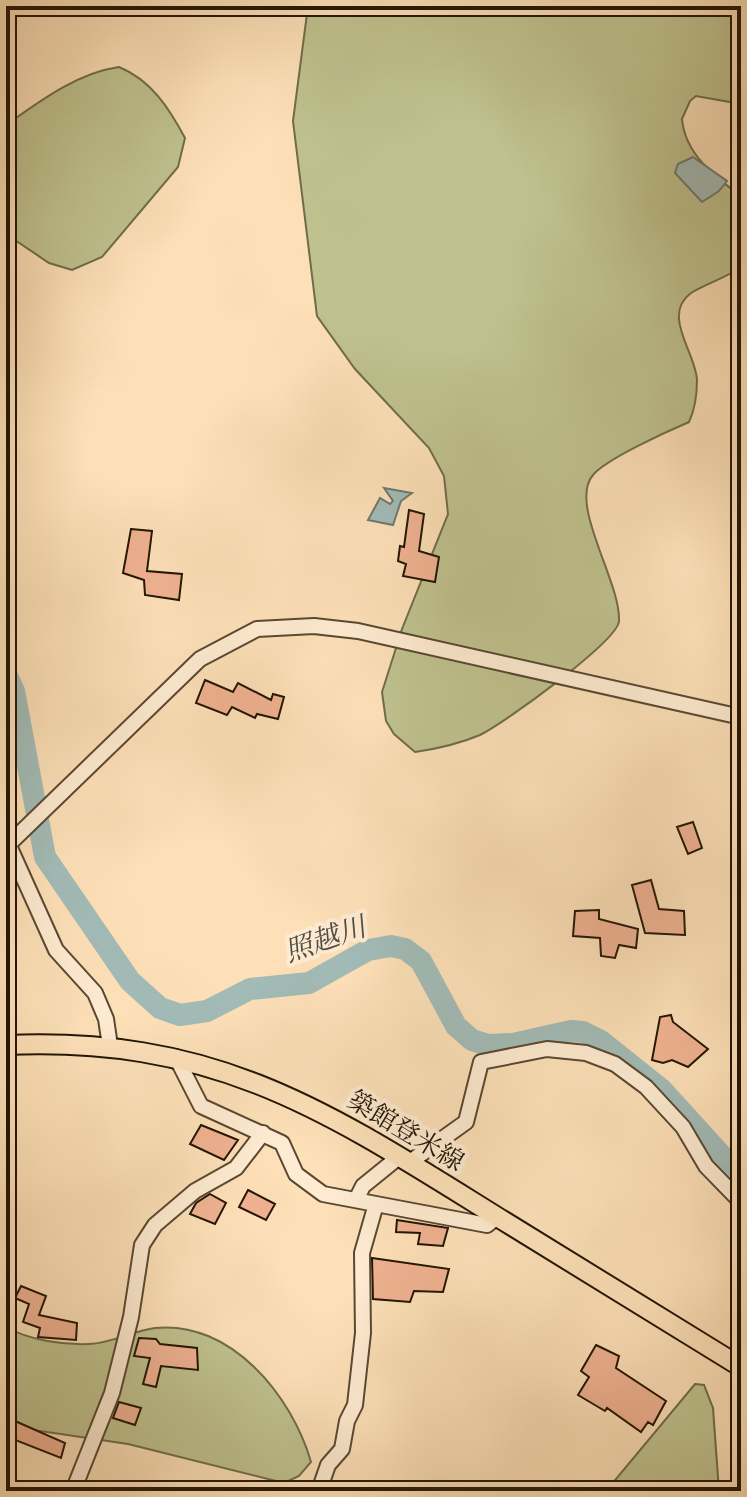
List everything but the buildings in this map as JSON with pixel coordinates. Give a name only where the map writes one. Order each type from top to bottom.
[{"type":"main road","name":"築館登米線","points":[[6,1045],[110,1046],[176,1057],[252,1080],[299,1100],[405,1159],[741,1367]]},
{"type":"street","points":[[110,1046],[106,1019],[95,993],[56,950],[8,841],[51,805],[200,659],[257,629],[314,626],[358,631],[741,717]]},
{"type":"street","points":[[356,1200],[363,1186],[466,1122],[481,1062],[547,1049],[586,1053],[615,1064],[646,1087],[683,1127],[706,1166],[741,1202]]},
{"type":"street","points":[[176,1057],[201,1106],[282,1143],[296,1174],[323,1194],[487,1225],[497,1217]]},
{"type":"street","points":[[73,1491],[112,1393],[131,1317],[142,1245],[155,1225],[195,1191],[236,1168],[263,1133]]},
{"type":"street","points":[[319,1491],[328,1465],[342,1449],[347,1421],[355,1405],[363,1333],[362,1253],[376,1204]]},
{"type":"green space","points":[[308,6],[741,6],[741,104],[696,96],[690,101],[682,119],[684,132],[695,154],[712,173],[741,196],[741,267],[691,293],[679,312],[682,335],[697,380],[689,422],[600,468],[587,488],[591,524],[612,586],[619,621],[614,631],[581,663],[493,728],[465,741],[415,752],[394,734],[386,721],[382,692],[402,629],[448,514],[444,476],[429,448],[355,369],[317,316],[293,121]]},
{"type":"green space","points":[[119,67],[150,87],[185,138],[178,167],[102,257],[72,270],[49,263],[6,234],[6,125],[74,82]]},
{"type":"green space","points":[[6,1327],[35,1338],[79,1344],[106,1342],[155,1328],[183,1329],[209,1336],[233,1349],[273,1388],[302,1437],[311,1462],[299,1476],[284,1483],[128,1444],[6,1426]]},
{"type":"green space","points":[[695,1384],[704,1385],[713,1408],[719,1491],[606,1491]]},
{"type":"water","points":[[693,157],[727,181],[719,191],[702,202],[675,173],[678,164]]},
{"type":"water","points":[[384,488],[412,493],[401,501],[393,525],[368,520],[380,498],[390,504],[393,501]]},
{"type":"waterway","name":"照越川","points":[[6,674],[14,691],[45,857],[130,981],[160,1008],[180,1015],[207,1011],[250,989],[309,983],[368,950],[391,946],[405,949],[421,961],[456,1026],[472,1040],[488,1045],[513,1044],[571,1031],[583,1032],[601,1041],[661,1089],[741,1177]]}]
